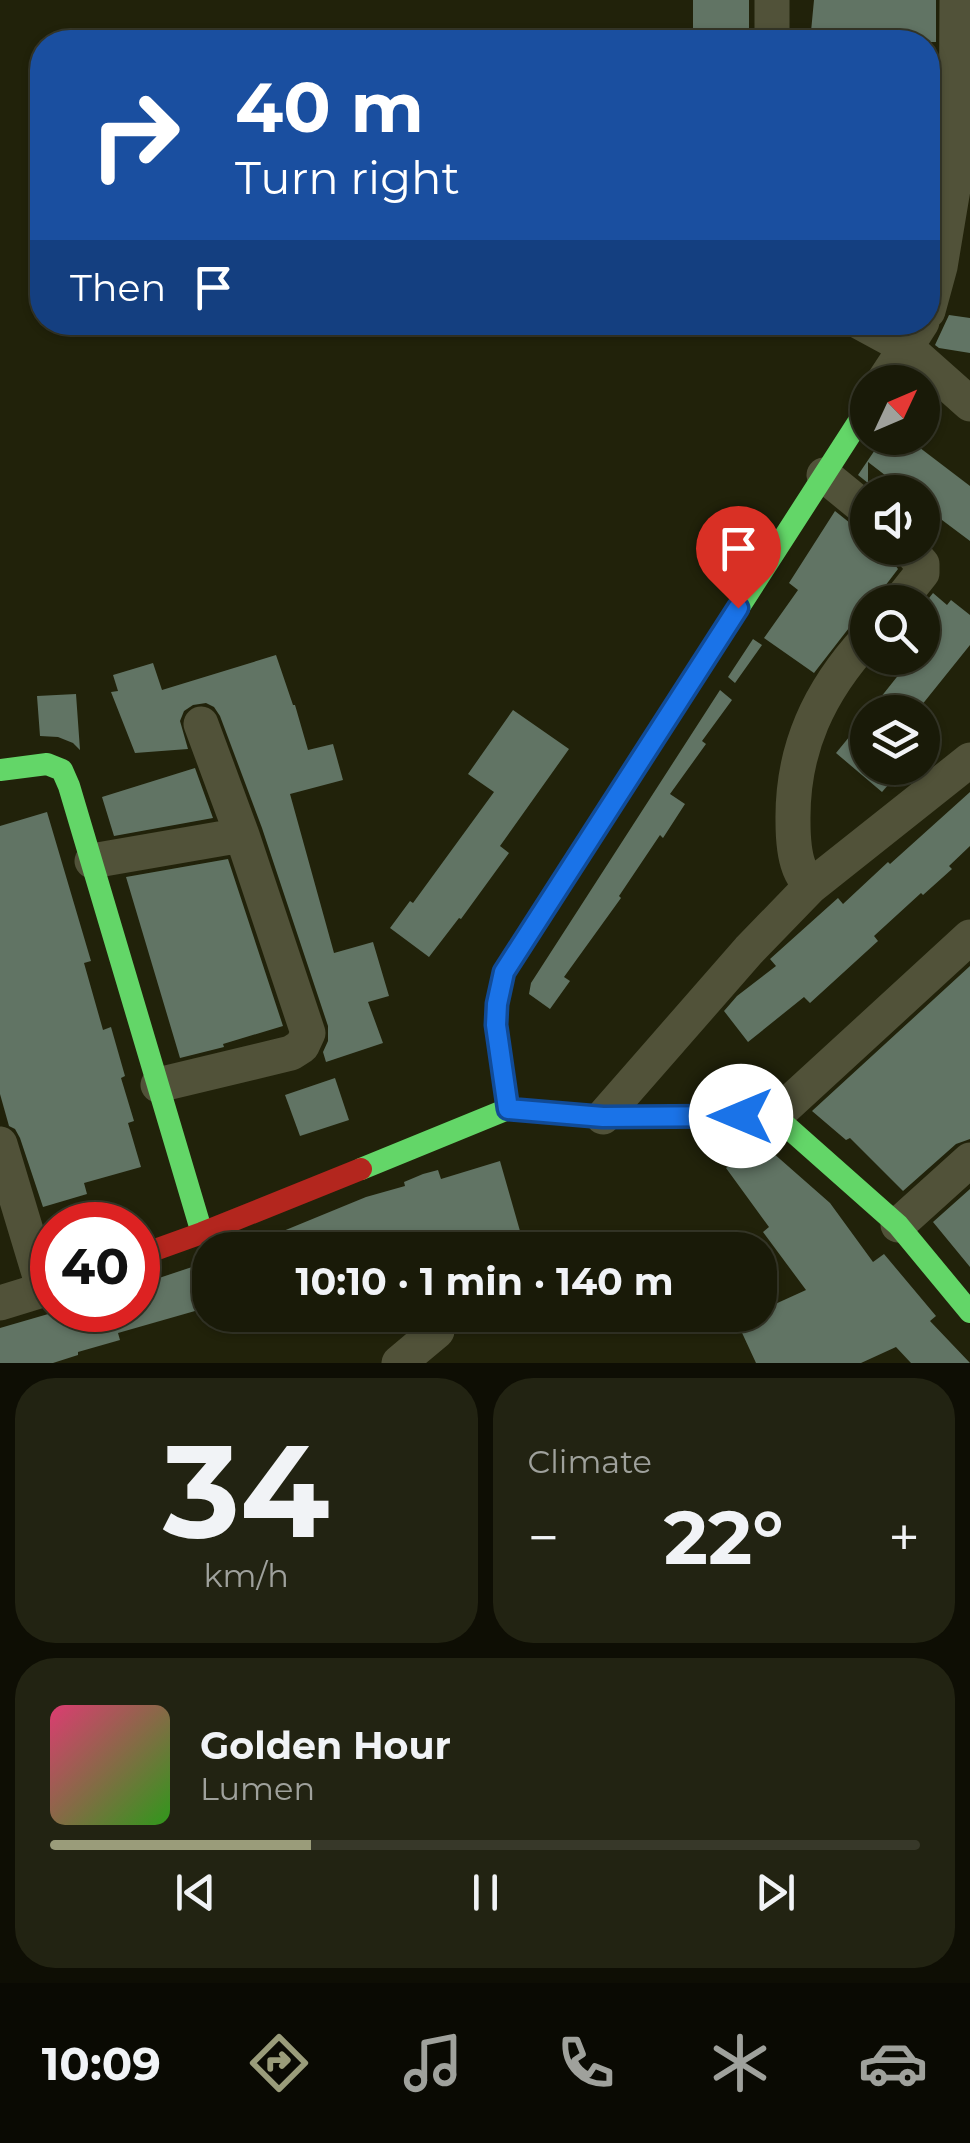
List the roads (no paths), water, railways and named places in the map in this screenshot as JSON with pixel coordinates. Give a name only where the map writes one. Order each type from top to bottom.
[{"type":"street","points":[[772,0],[772,30]]},
{"type":"street","points":[[940,267],[956,171],[957,0]]},
{"type":"street","points":[[894,365],[914,335],[970,404]]},
{"type":"street","points":[[508,1109],[496,1025],[504,972],[850,435]]},
{"type":"street","points":[[824,475],[850,496]]},
{"type":"street","points":[[810,888],[798,866],[792,793],[800,751],[814,714],[850,657]]},
{"type":"street","points":[[158,1085],[291,1053],[302,1046],[308,1033],[201,724]]},
{"type":"street","points":[[603,1117],[749,950],[810,888],[970,760]]},
{"type":"street","points":[[0,770],[47,764],[62,770],[69,786],[202,1232]]},
{"type":"street","points":[[92,861],[242,835]]},
{"type":"street","points":[[776,1116],[970,937]]},
{"type":"street","points":[[204,1232],[508,1109],[603,1117],[776,1116],[898,1224],[970,1312]]},
{"type":"street","points":[[0,1144],[30,1234]]},
{"type":"street","points":[[898,1224],[970,1160]]},
{"type":"street","points":[[160,1248],[192,1237]]},
{"type":"street","points":[[0,1303],[30,1294]]},
{"type":"street","points":[[398,1363],[437,1332]]}]
